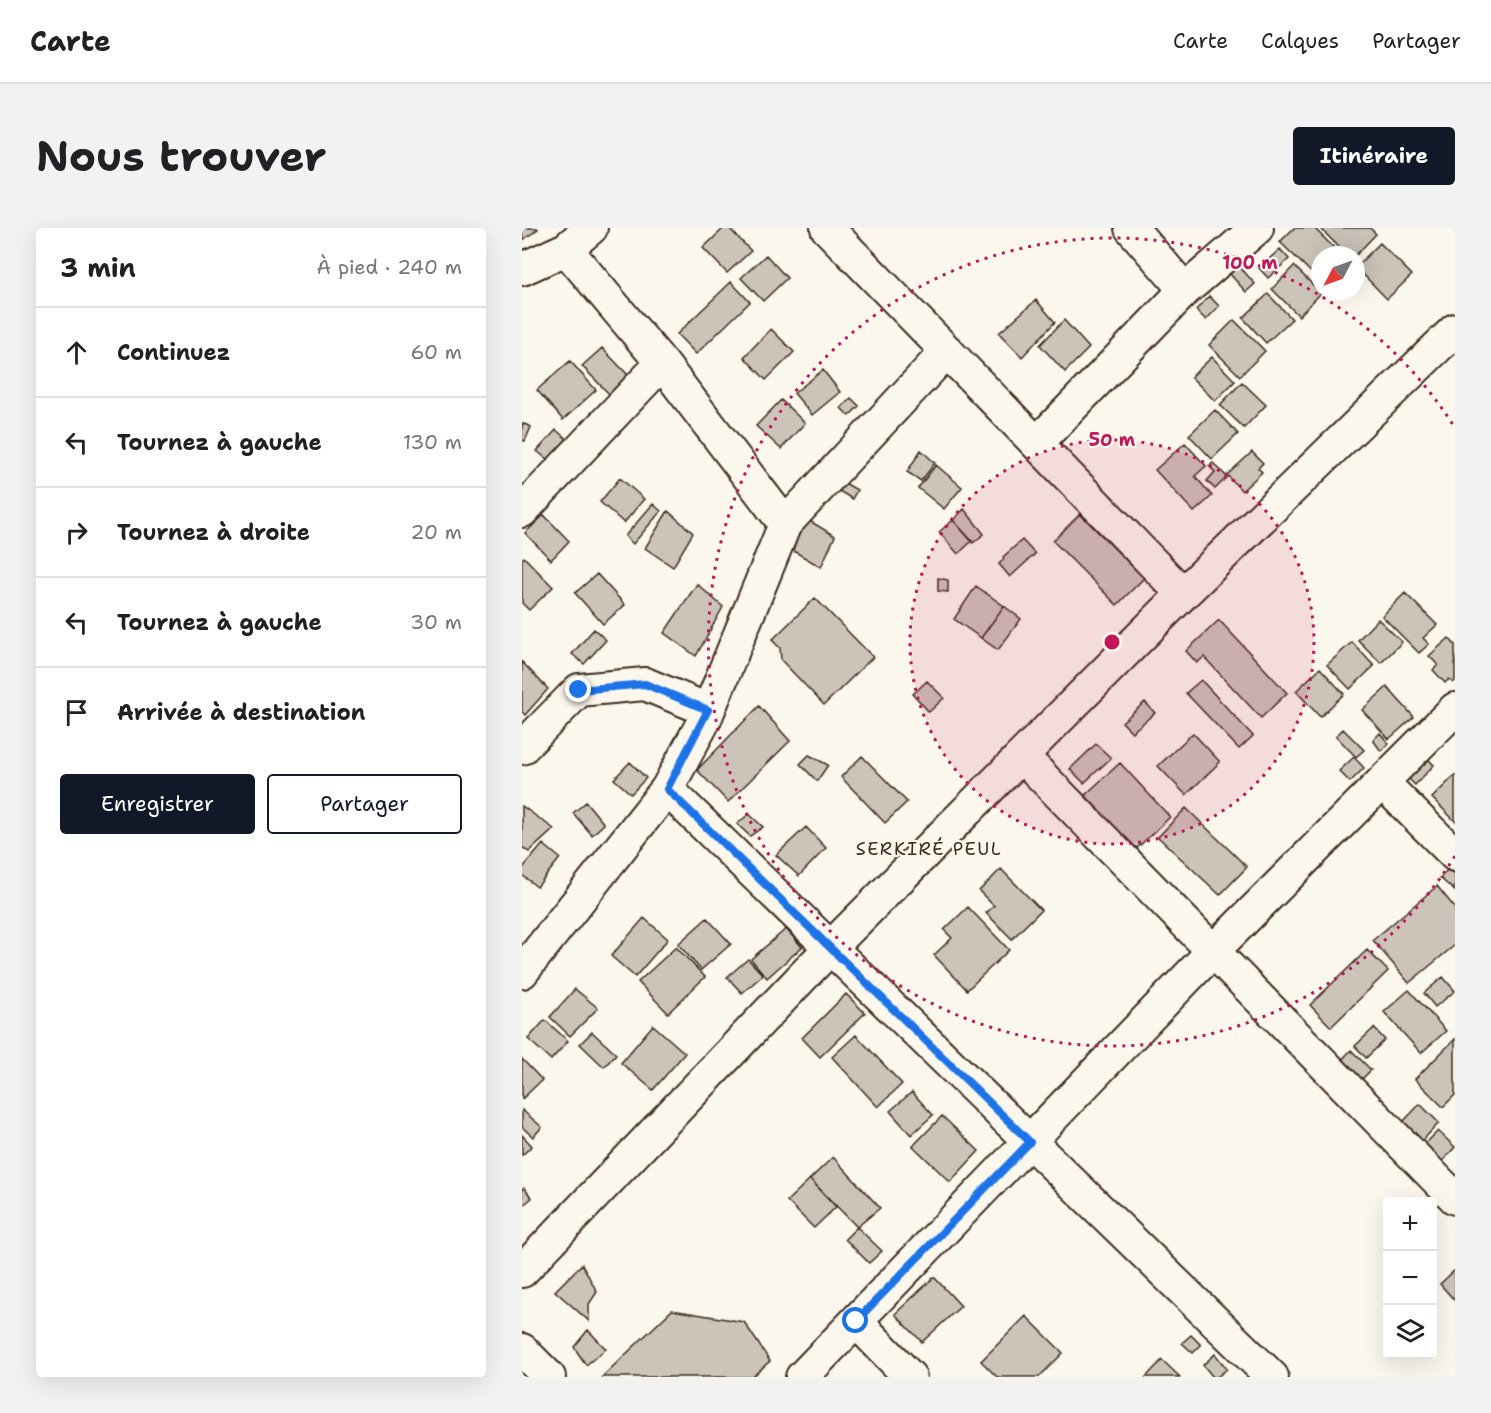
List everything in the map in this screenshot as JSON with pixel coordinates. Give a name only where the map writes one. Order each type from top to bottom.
[{"type":"street","points":[[522,269],[566,249],[591,228]]},
{"type":"street","points":[[827,228],[1183,594]]},
{"type":"street","points":[[1131,228],[1185,290]]},
{"type":"street","points":[[1036,443],[1185,290],[1257,228]]},
{"type":"street","points":[[566,249],[662,363],[785,524]]},
{"type":"street","points":[[522,1271],[830,948],[1183,594],[1455,330]]},
{"type":"street","points":[[522,972],[667,789],[708,710],[785,524],[947,351]]},
{"type":"street","points":[[522,511],[662,363]]},
{"type":"street","points":[[522,748],[579,690],[645,684],[708,710]]},
{"type":"street","points":[[802,1377],[1214,951],[1455,709]]},
{"type":"street","points":[[1022,756],[1455,1198]]},
{"type":"street","points":[[1382,782],[1455,855]]},
{"type":"street","points":[[667,789],[1272,1377]]},
{"type":"street","points":[[856,1321],[910,1377]]},
{"type":"street","points":[[522,1350],[549,1377]]},
{"type":"building","points":[[522,228],[537,228],[538,229],[523,240]]},
{"type":"building","points":[[724,228],[729,228],[751,251],[727,273],[703,248]]},
{"type":"building","points":[[1294,228],[1314,228],[1332,246],[1311,246],[1311,272],[1280,242]]},
{"type":"building","points":[[1320,228],[1370,228],[1376,234],[1365,246],[1338,246]]},
{"type":"building","points":[[1380,243],[1412,275],[1387,299],[1365,276],[1365,258]]},
{"type":"building","points":[[1280,249],[1289,259],[1268,278],[1259,268]]},
{"type":"building","points":[[766,255],[787,278],[763,301],[741,278]]},
{"type":"building","points":[[1238,265],[1255,284],[1246,292],[1229,273]]},
{"type":"building","points":[[1294,266],[1311,283],[1311,300],[1314,300],[1299,316],[1272,289]]},
{"type":"building","points":[[731,282],[750,302],[696,354],[677,334]]},
{"type":"building","points":[[1268,294],[1292,319],[1266,343],[1243,318]]},
{"type":"building","points":[[1209,296],[1219,306],[1206,320],[1196,310]]},
{"type":"building","points":[[1036,300],[1055,322],[1022,357],[999,333]]},
{"type":"building","points":[[1064,320],[1089,348],[1065,372],[1040,345]]},
{"type":"building","points":[[1234,320],[1265,351],[1240,376],[1209,345]]},
{"type":"building","points":[[771,329],[794,352],[766,380],[744,357]]},
{"type":"building","points":[[602,348],[630,377],[611,396],[582,366]]},
{"type":"building","points":[[1212,357],[1235,381],[1215,401],[1191,377]]},
{"type":"building","points":[[570,361],[596,390],[563,420],[537,390]]},
{"type":"building","points":[[823,370],[840,392],[812,415],[794,393]]},
{"type":"building","points":[[1242,382],[1266,405],[1244,428],[1220,405]]},
{"type":"building","points":[[851,398],[859,406],[849,416],[841,408]]},
{"type":"building","points":[[781,400],[805,423],[781,449],[756,426]]},
{"type":"building","points":[[1215,410],[1238,434],[1212,459],[1189,435]]},
{"type":"building","points":[[522,423],[531,427],[525,441],[522,440]]},
{"type":"building","points":[[556,430],[567,439],[548,460],[537,451]]},
{"type":"building","points":[[1185,443],[1206,466],[1195,476],[1212,496],[1194,512],[1155,470]]},
{"type":"building","points":[[921,450],[935,463],[921,481],[907,472]]},
{"type":"building","points":[[1252,452],[1263,463],[1258,468],[1262,472],[1242,491],[1227,475]]},
{"type":"building","points":[[1213,463],[1227,477],[1215,489],[1207,481],[1215,472],[1209,466]]},
{"type":"building","points":[[936,465],[962,487],[944,509],[918,488]]},
{"type":"building","points":[[620,478],[644,499],[624,523],[600,502]]},
{"type":"building","points":[[841,481],[857,490],[852,499],[836,489]]},
{"type":"building","points":[[653,504],[661,511],[633,544],[625,536]]},
{"type":"building","points":[[964,509],[984,534],[973,543],[953,520]]},
{"type":"building","points":[[668,511],[693,533],[673,567],[645,548]]},
{"type":"building","points":[[1080,514],[1144,578],[1117,605],[1053,541]]},
{"type":"building","points":[[544,515],[569,541],[551,560],[525,533]]},
{"type":"building","points":[[808,520],[835,536],[821,567],[790,549]]},
{"type":"building","points":[[953,520],[972,541],[958,554],[939,532]]},
{"type":"building","points":[[1022,540],[1035,554],[1010,577],[999,564],[1004,559],[1003,557]]},
{"type":"building","points":[[524,557],[553,587],[529,610],[522,603],[522,559]]},
{"type":"building","points":[[597,574],[625,605],[603,624],[575,593]]},
{"type":"building","points":[[938,578],[948,580],[948,592],[938,591]]},
{"type":"building","points":[[697,584],[723,607],[696,656],[664,633]]},
{"type":"building","points":[[976,586],[1004,606],[981,638],[954,619]]},
{"type":"building","points":[[1405,593],[1437,625],[1423,638],[1429,644],[1419,653],[1382,616]]},
{"type":"building","points":[[815,598],[873,657],[824,705],[781,660],[780,648],[772,640]]},
{"type":"building","points":[[1004,606],[1021,619],[998,650],[981,638]]},
{"type":"building","points":[[1378,619],[1402,642],[1381,663],[1358,640]]},
{"type":"building","points":[[1219,620],[1287,693],[1261,718],[1204,657],[1197,663],[1186,651]]},
{"type":"building","points":[[594,629],[606,640],[584,664],[572,654]]},
{"type":"building","points":[[1449,638],[1455,645],[1455,681],[1453,683],[1449,679],[1445,683],[1433,670],[1438,665],[1429,656]]},
{"type":"building","points":[[1352,642],[1374,666],[1350,689],[1327,665]]},
{"type":"building","points":[[522,662],[548,689],[525,715],[522,712]]},
{"type":"building","points":[[1320,668],[1344,694],[1320,717],[1296,691]]},
{"type":"building","points":[[1201,680],[1253,736],[1239,749],[1186,693]]},
{"type":"building","points":[[927,681],[944,698],[929,712],[913,694]]},
{"type":"building","points":[[1387,687],[1414,717],[1389,739],[1362,710]]},
{"type":"building","points":[[1145,702],[1155,713],[1132,732],[1122,722]]},
{"type":"building","points":[[759,706],[790,741],[728,802],[697,770]]},
{"type":"building","points":[[1343,729],[1364,750],[1356,757],[1336,736]]},
{"type":"building","points":[[1193,733],[1220,762],[1186,795],[1158,766]]},
{"type":"building","points":[[1380,733],[1389,744],[1381,751],[1373,740]]},
{"type":"building","points":[[1096,744],[1111,758],[1084,783],[1070,769]]},
{"type":"building","points":[[809,755],[828,765],[817,781],[800,764]]},
{"type":"building","points":[[862,756],[907,802],[885,823],[841,777]]},
{"type":"building","points":[[1354,757],[1364,768],[1350,782],[1339,771]]},
{"type":"building","points":[[1427,758],[1434,765],[1415,785],[1407,777]]},
{"type":"building","points":[[630,762],[646,778],[631,794],[614,779]]},
{"type":"building","points":[[1120,763],[1170,817],[1135,850],[1085,795]]},
{"type":"building","points":[[1455,775],[1455,821],[1432,798]]},
{"type":"building","points":[[586,802],[604,824],[592,835],[573,813]]},
{"type":"building","points":[[522,806],[554,829],[529,852],[522,847]]},
{"type":"building","points":[[1186,808],[1247,867],[1220,895],[1158,837]]},
{"type":"building","points":[[749,814],[763,827],[750,836],[737,824]]},
{"type":"building","points":[[806,827],[826,848],[799,876],[776,855]]},
{"type":"building","points":[[543,844],[560,858],[537,887],[522,875],[522,869]]},
{"type":"building","points":[[1001,869],[1041,910],[1012,939],[986,913],[994,906],[979,891]]},
{"type":"building","points":[[1448,869],[1455,875],[1455,891],[1440,878]]},
{"type":"building","points":[[1437,886],[1455,908],[1455,945],[1409,983],[1373,940]]},
{"type":"building","points":[[968,907],[1009,950],[967,990],[934,955],[952,938],[944,930]]},
{"type":"building","points":[[644,918],[668,939],[635,977],[611,956]]},
{"type":"building","points":[[707,918],[731,944],[701,970],[678,944]]},
{"type":"building","points":[[786,929],[802,947],[767,978],[751,959]]},
{"type":"building","points":[[676,947],[705,977],[668,1013],[638,982]]},
{"type":"building","points":[[1367,950],[1388,971],[1331,1027],[1310,1005]]},
{"type":"building","points":[[748,959],[763,975],[742,993],[727,977]]},
{"type":"building","points":[[1443,977],[1455,991],[1435,1007],[1424,993]]},
{"type":"building","points":[[575,989],[598,1008],[570,1036],[550,1017]]},
{"type":"building","points":[[1409,990],[1446,1031],[1421,1053],[1384,1012]]},
{"type":"building","points":[[846,994],[865,1013],[820,1057],[802,1038]]},
{"type":"building","points":[[545,1020],[568,1041],[551,1060],[528,1039]]},
{"type":"building","points":[[653,1025],[685,1053],[653,1090],[621,1063]]},
{"type":"building","points":[[1374,1028],[1385,1040],[1366,1058],[1355,1046]]},
{"type":"building","points":[[592,1032],[616,1054],[604,1067],[580,1044]]},
{"type":"building","points":[[856,1035],[902,1084],[878,1107],[832,1057]]},
{"type":"building","points":[[1455,1039],[1455,1095],[1443,1107],[1415,1079]]},
{"type":"building","points":[[1351,1050],[1371,1070],[1357,1084],[1338,1064]]},
{"type":"building","points":[[522,1059],[542,1080],[522,1099]]},
{"type":"building","points":[[912,1092],[933,1115],[911,1135],[890,1111]]},
{"type":"building","points":[[1420,1104],[1439,1123],[1420,1143],[1401,1124]]},
{"type":"building","points":[[522,1110],[542,1127],[533,1137],[522,1127]]},
{"type":"building","points":[[942,1116],[979,1151],[950,1182],[913,1146]]},
{"type":"building","points":[[1438,1131],[1455,1147],[1441,1163],[1423,1146]]},
{"type":"building","points":[[522,1135],[532,1146],[522,1155]]},
{"type":"building","points":[[833,1157],[880,1208],[857,1227],[810,1179]]},
{"type":"building","points":[[810,1179],[836,1207],[814,1228],[787,1201]]},
{"type":"building","points":[[524,1188],[532,1198],[522,1206],[522,1189]]},
{"type":"building","points":[[857,1227],[882,1251],[869,1263],[845,1239]]},
{"type":"building","points":[[582,1264],[597,1292],[589,1304],[589,1321],[555,1291]]},
{"type":"building","points":[[1455,1270],[1455,1301],[1440,1284]]},
{"type":"building","points":[[934,1277],[961,1306],[922,1342],[895,1314]]},
{"type":"building","points":[[672,1310],[744,1322],[770,1361],[752,1377],[602,1377]]},
{"type":"building","points":[[1026,1316],[1063,1353],[1039,1377],[997,1377],[981,1361]]},
{"type":"building","points":[[588,1330],[606,1349],[586,1365],[574,1347]]},
{"type":"building","points":[[1191,1335],[1201,1345],[1193,1353],[1182,1343]]},
{"type":"building","points":[[1215,1354],[1227,1369],[1217,1377],[1213,1377],[1203,1365]]},
{"type":"building","points":[[1162,1360],[1180,1377],[1146,1377]]},
{"type":"district","name":"SERKIRÉ PEUL","points":[[929,849]]},
{"type":"route","points":[[579,690],[645,684],[708,710],[667,789],[1030,1142],[856,1321]]}]
